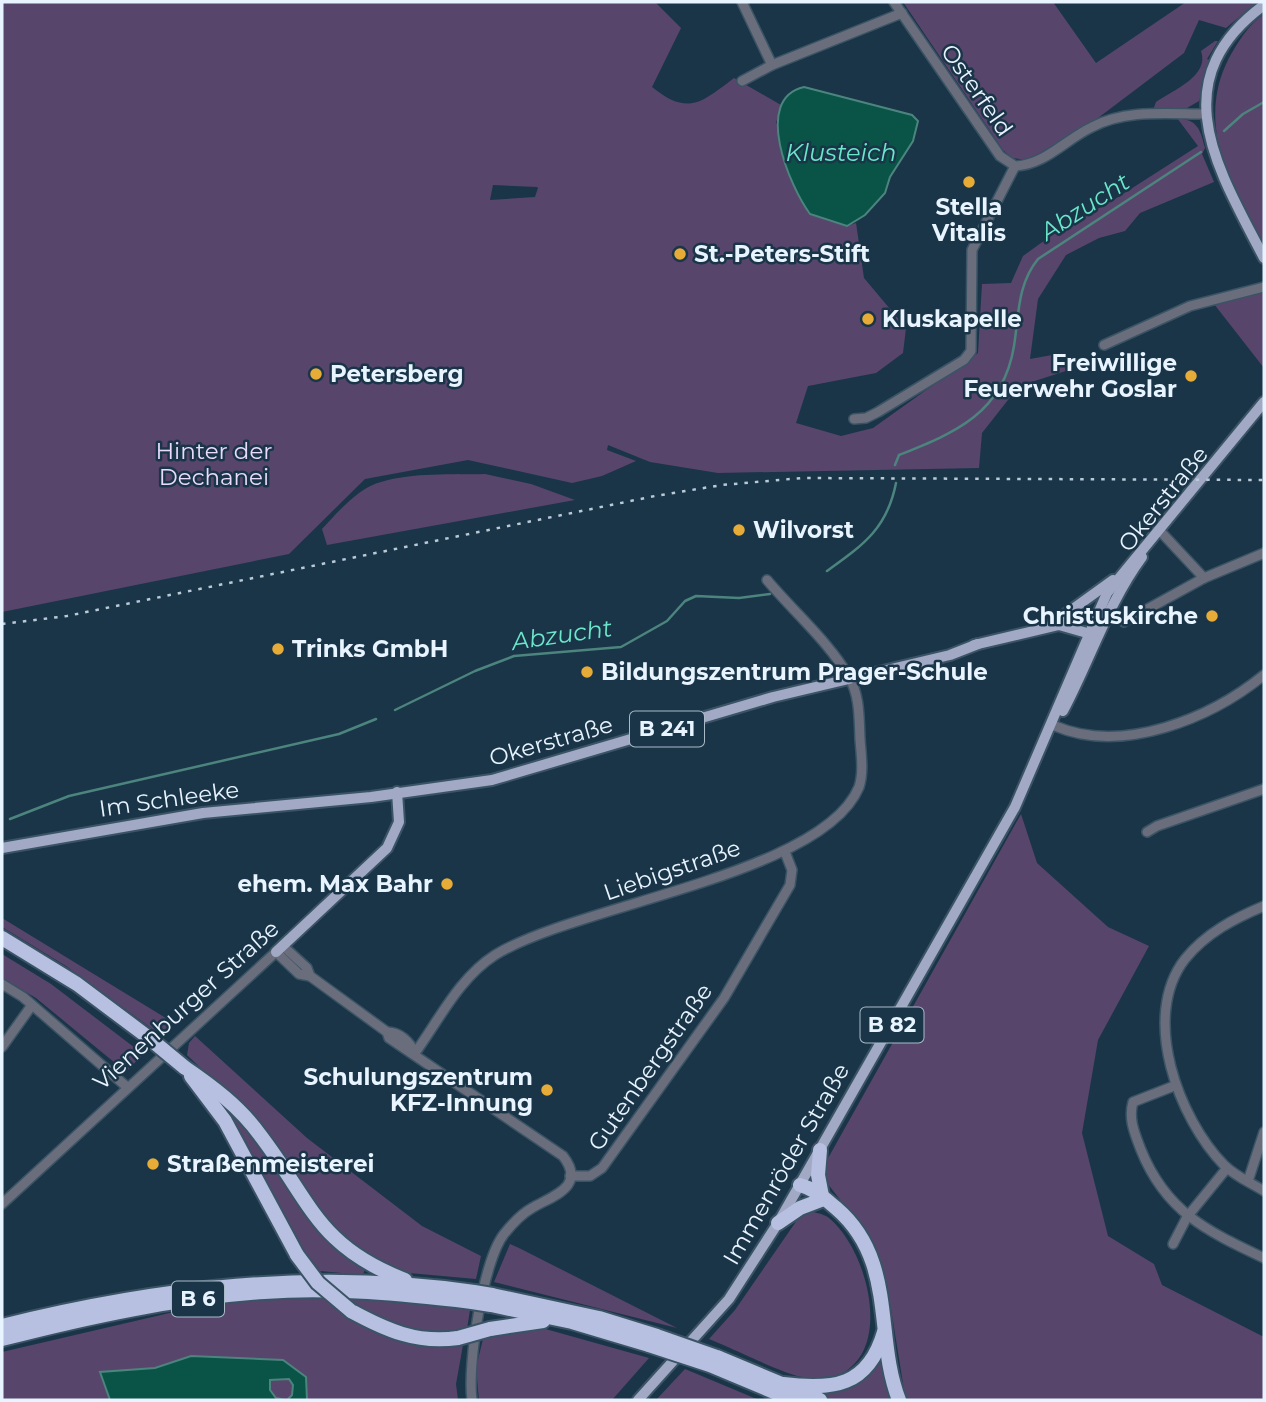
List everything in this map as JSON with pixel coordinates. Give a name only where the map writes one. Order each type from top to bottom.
[{"type":"highway","points":[[2,938],[77,984],[238,1109],[260,1133],[308,1207],[348,1251],[378,1269],[418,1284]]},
{"type":"highway","points":[[184,1066],[225,1121],[297,1255],[318,1283],[351,1311],[407,1337],[435,1340],[458,1338],[528,1321],[572,1322]]},
{"type":"highway","points":[[820,1150],[818,1175],[825,1200]]},
{"type":"highway","points":[[800,1185],[825,1200],[849,1222],[872,1262],[882,1291],[885,1327],[899,1400]]},
{"type":"highway","points":[[778,1223],[800,1208],[825,1200]]},
{"type":"highway","name":"B 6","points":[[2,1326],[130,1299],[217,1286],[327,1280],[418,1284],[473,1297],[599,1318],[653,1340],[783,1384],[820,1400]]},
{"type":"highway","name":"B 6","points":[[2,1339],[153,1305],[265,1292],[473,1297]]},
{"type":"highway","name":"B 6","points":[[491,1300],[653,1340]]},
{"type":"highway","points":[[783,1384],[825,1387],[847,1382],[861,1373],[873,1359],[885,1327]]},
{"type":"highway","name":"B 6","points":[[713,1361],[793,1400]]},
{"type":"highway","name":"B 6","points":[[757,1384],[780,1400]]},
{"type":"main road","points":[[1263,254],[1217,167],[1205,109],[1210,77],[1226,42],[1264,5]]},
{"type":"main road","name":"Okerstraße","points":[[395,792],[471,784],[520,773],[746,705],[921,662],[929,655],[1048,627],[1071,630],[1093,638],[1105,623],[1123,584],[1178,508],[1264,402]]},
{"type":"main road","name":"Okerstraße","points":[[1118,576],[1264,409]]},
{"type":"main road","name":"B 82","points":[[1048,627],[1118,576]]},
{"type":"main road","name":"B 82","points":[[1093,638],[1118,576]]},
{"type":"main road","name":"Immenröder Straße","points":[[639,1400],[729,1299],[778,1223],[1013,817],[1093,638]]},
{"type":"main road","name":"Immenröder Straße","points":[[945,932],[1024,788],[1093,638]]},
{"type":"main road","name":"Im Schleeke","points":[[2,848],[179,817],[395,792]]},
{"type":"main road","name":"Vienenburger Straße","points":[[280,949],[387,848],[395,835],[395,792]]},
{"type":"street","points":[[742,2],[772,65]]},
{"type":"street","name":"Osterfeld","points":[[894,2],[1000,156],[1015,166],[1037,161],[1091,127],[1115,117],[1205,109]]},
{"type":"street","points":[[742,81],[772,65],[902,13]]},
{"type":"street","points":[[854,419],[866,418],[878,412],[968,356],[973,345],[971,250],[1015,166]]},
{"type":"street","points":[[1104,345],[1190,306],[1264,287]]},
{"type":"street","points":[[1161,532],[1204,578]]},
{"type":"street","points":[[1124,622],[1204,578],[1264,553]]},
{"type":"street","points":[[767,580],[850,678]]},
{"type":"street","points":[[1055,726],[1088,736],[1134,736],[1220,706],[1264,675]]},
{"type":"street","name":"Liebigstraße","points":[[415,1053],[472,972],[506,949],[618,907],[785,852],[831,821],[859,786],[862,765],[857,694],[850,678]]},
{"type":"street","points":[[1147,832],[1192,813],[1264,789]]},
{"type":"street","name":"Gutenbergstraße","points":[[280,949],[307,968],[310,976],[387,1032],[389,1038],[415,1053],[563,1156],[570,1177],[590,1176],[602,1168],[724,998],[790,885],[792,870],[785,852]]},
{"type":"street","points":[[1264,906],[1218,929],[1182,964],[1170,998],[1166,1022],[1174,1086],[1191,1123],[1227,1168],[1264,1191]]},
{"type":"street","name":"Vienenburger Straße","points":[[2,1203],[280,949]]},
{"type":"street","points":[[2,984],[32,1005],[127,1087]]},
{"type":"street","points":[[2,1047],[32,1005]]},
{"type":"street","points":[[1174,1086],[1133,1102],[1130,1111],[1133,1131],[1148,1168],[1164,1194],[1187,1217],[1213,1234],[1264,1258]]},
{"type":"street","points":[[1248,1181],[1264,1132]]},
{"type":"street","points":[[1173,1244],[1187,1217],[1227,1168]]},
{"type":"street","points":[[472,1400],[471,1362],[496,1245],[521,1216],[564,1192],[570,1177]]},
{"type":"green space","name":"Hinter der Dechanei","points":[[2,2],[655,2],[681,28],[652,87],[675,101],[694,103],[734,78],[781,105],[776,123],[847,226],[856,223],[864,278],[906,328],[903,353],[876,373],[808,386],[796,423],[841,436],[873,428],[978,353],[982,284],[1011,283],[1023,256],[1059,230],[1112,201],[1198,146],[1177,118],[1194,123],[1201,136],[1205,148],[1202,154],[1214,182],[1140,213],[1125,231],[1099,238],[1066,255],[1038,299],[1030,359],[1063,353],[1069,370],[1019,386],[982,433],[979,468],[718,473],[650,462],[608,445],[607,450],[636,461],[602,476],[572,483],[468,460],[365,479],[289,554],[2,612]],"holes":[[[493,185],[537,187],[535,197],[490,200]]]},
{"type":"green space","points":[[903,2],[1053,2],[1096,63],[1186,2],[1257,2],[1226,28],[1199,20],[1184,53],[1094,121],[1028,160],[1012,158],[1003,150]]},
{"type":"green space","points":[[1264,14],[1264,243],[1229,178],[1216,132],[1215,108],[1219,84],[1228,60],[1243,35]]},
{"type":"green space","points":[[1218,41],[1207,59],[1211,61],[1199,101],[1187,108],[1153,110],[1156,102],[1195,75],[1202,60],[1201,51]]},
{"type":"green space","points":[[1264,292],[1264,368],[1214,304]]},
{"type":"green space","points":[[485,474],[531,484],[575,500],[327,545],[322,529],[364,489],[394,479],[419,475]]},
{"type":"green space","points":[[1021,814],[1037,863],[1108,927],[1149,946],[1098,1040],[1082,1133],[1108,1236],[1154,1264],[1162,1285],[1264,1337],[1264,1400],[907,1400],[905,1396],[887,1284],[862,1228],[824,1179],[827,1160]]},
{"type":"green space","points":[[2,918],[174,1023],[164,1035],[158,1033],[66,966],[2,927]]},
{"type":"green space","points":[[2,954],[51,984],[143,1054],[126,1072],[36,998],[2,978]]},
{"type":"green space","points":[[195,1036],[307,1138],[422,1226],[481,1256],[476,1279],[409,1273],[382,1265],[338,1234],[265,1130],[187,1055],[189,1043]]},
{"type":"green space","points":[[208,1088],[249,1128],[320,1231],[347,1257],[365,1269],[363,1275],[320,1271],[299,1244],[246,1142]]},
{"type":"green space","points":[[804,1210],[826,1216],[842,1232],[862,1271],[868,1294],[868,1339],[860,1357],[846,1371],[831,1376],[795,1375],[709,1339],[735,1310]]},
{"type":"green space","points":[[510,1244],[519,1248],[677,1328],[494,1282]]},
{"type":"green space","points":[[321,1296],[405,1301],[470,1310],[467,1329],[436,1334],[407,1330],[394,1325],[354,1302],[335,1308],[365,1326],[396,1339],[428,1345],[463,1345],[456,1384],[458,1400],[2,1400],[2,1352],[194,1305]]},
{"type":"green space","points":[[542,1328],[649,1358],[612,1400],[479,1400],[476,1368],[483,1339],[510,1331]]},
{"type":"green space","points":[[882,1359],[894,1400],[831,1400],[810,1389],[858,1382]]},
{"type":"green space","points":[[685,1369],[759,1400],[656,1400]]},
{"type":"water","name":"Klusteich","points":[[804,87],[912,115],[918,121],[913,141],[890,177],[885,193],[865,215],[847,226],[810,214],[786,165],[780,145],[780,108],[789,95]]},
{"type":"water","points":[[191,1356],[283,1360],[306,1377],[307,1400],[287,1400],[292,1395],[293,1385],[289,1379],[270,1380],[270,1390],[276,1398],[286,1400],[110,1400],[100,1372],[155,1368]]},
{"type":"waterway","name":"Abzucht","points":[[1224,131],[1243,114],[1264,102]]},
{"type":"waterway","name":"Abzucht","points":[[895,465],[899,455],[939,438],[973,418],[999,389],[1014,346],[1022,290],[1038,259],[1201,152]]},
{"type":"waterway","name":"Abzucht","points":[[827,571],[852,553],[880,524],[896,483]]},
{"type":"waterway","name":"Abzucht","points":[[395,710],[475,671],[514,656],[621,647],[667,621],[685,601],[696,596],[739,598],[770,594]]},
{"type":"waterway","name":"Abzucht","points":[[10,819],[69,796],[339,734],[376,719]]},
{"type":"railway","points":[[2,624],[67,616],[655,496],[722,485],[802,478],[1264,480]]},
{"type":"place","name":"Stella Vitalis","points":[[969,182]]},
{"type":"place","name":"St.-Peters-Stift","points":[[680,254]]},
{"type":"place","name":"Kluskapelle","points":[[868,319]]},
{"type":"place","name":"Petersberg","points":[[316,374]]},
{"type":"place","name":"Freiwillige Feuerwehr Goslar","points":[[1191,376]]},
{"type":"place","name":"Wilvorst","points":[[739,530]]},
{"type":"place","name":"Christuskirche","points":[[1212,616]]},
{"type":"place","name":"Trinks GmbH","points":[[278,649]]},
{"type":"place","name":"Bildungszentrum Prager-Schule","points":[[587,672]]},
{"type":"place","name":"ehem. Max Bahr","points":[[447,884]]},
{"type":"place","name":"Schulungszentrum KFZ-Innung","points":[[547,1090]]},
{"type":"place","name":"Straßenmeisterei","points":[[153,1164]]}]
